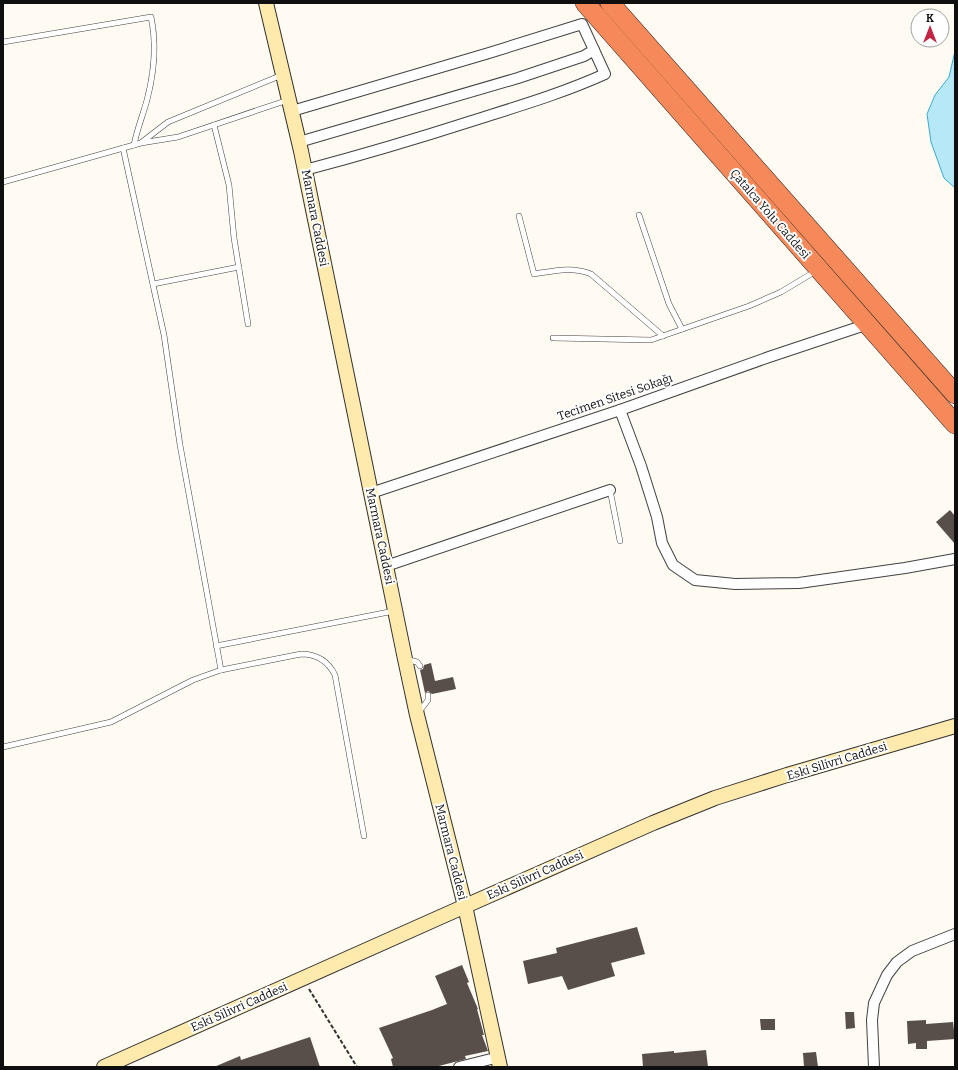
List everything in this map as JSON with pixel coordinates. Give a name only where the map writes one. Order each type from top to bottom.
[{"type":"highway","name":"Çatalca Yolu Caddesi","points":[[585,3],[955,424]]},
{"type":"highway","name":"Çatalca Yolu Caddesi","points":[[610,3],[917,353],[955,394]]},
{"type":"main road","name":"Marmara Caddesi","points":[[266,3],[305,170],[417,715],[465,906],[500,1062]]},
{"type":"main road","name":"Eski Silivri Caddesi","points":[[104,1067],[465,906],[715,798],[787,775],[955,726]]},
{"type":"street","points":[[290,106],[489,53],[582,24],[605,74],[585,83],[519,106],[374,152],[305,170]]},
{"type":"street","points":[[299,142],[518,78],[584,56],[594,50]]},
{"type":"street","name":"Tecimen Sitesi Sokağı","points":[[371,493],[620,410],[769,356],[868,324]]},
{"type":"street","points":[[620,410],[641,466],[657,517],[662,543],[673,565],[695,580],[735,584],[799,583],[905,568],[955,559]]},
{"type":"street","points":[[386,566],[610,490]]},
{"type":"street","points":[[874,1067],[873,1009],[874,1003],[887,975],[896,962],[912,951],[955,934]]},
{"type":"street","points":[[459,1067],[500,1062]]},
{"type":"lane","points":[[3,42],[151,17],[154,32],[152,80],[134,145]]},
{"type":"lane","points":[[141,143],[168,122],[283,75]]},
{"type":"lane","points":[[3,182],[141,143],[178,137],[214,125],[290,106]]},
{"type":"lane","points":[[214,125],[229,185],[234,238],[248,324]]},
{"type":"lane","points":[[123,148],[164,335],[180,445],[221,670]]},
{"type":"lane","points":[[639,215],[669,304],[682,329]]},
{"type":"lane","points":[[519,216],[534,274],[579,269],[591,274],[663,336]]},
{"type":"lane","points":[[152,284],[238,267]]},
{"type":"lane","points":[[553,338],[651,340],[749,306],[781,292],[819,269]]},
{"type":"lane","points":[[610,490],[620,541]]},
{"type":"lane","points":[[216,646],[395,611]]},
{"type":"lane","points":[[3,747],[111,722],[193,680],[221,670],[301,654],[313,655],[328,664],[335,675],[364,836]]},
{"type":"lane","points":[[405,659],[417,662],[420,666]]},
{"type":"lane","points":[[417,715],[428,700],[428,695]]},
{"type":"path","points":[[302,978],[357,1067]]},
{"type":"water","points":[[955,51],[955,188],[944,178],[931,142],[927,114],[935,95],[949,77]]},
{"type":"building","points":[[950,510],[955,516],[955,544],[936,522]]},
{"type":"building","points":[[431,663],[435,681],[453,677],[456,689],[432,694],[428,691],[425,693],[420,670],[423,669],[424,665]]},
{"type":"building","points":[[637,927],[645,954],[611,963],[615,976],[568,990],[562,976],[528,984],[523,961],[557,953],[556,948]]},
{"type":"building","points":[[462,965],[469,982],[467,983],[478,1009],[484,1035],[482,1035],[488,1051],[465,1056],[466,1059],[435,1067],[393,1067],[391,1059],[393,1058],[379,1028],[447,1004],[435,976]]},
{"type":"building","points":[[845,1012],[854,1012],[855,1028],[846,1029]]},
{"type":"building","points":[[760,1019],[775,1019],[775,1030],[761,1030]]},
{"type":"building","points":[[926,1020],[926,1024],[953,1022],[955,1039],[927,1041],[927,1049],[916,1049],[916,1043],[908,1044],[907,1021]]},
{"type":"building","points":[[310,1037],[320,1067],[214,1067],[240,1056],[241,1060]]},
{"type":"building","points":[[706,1050],[708,1067],[643,1067],[642,1054]]},
{"type":"building","points":[[816,1052],[818,1067],[804,1067],[803,1053]]}]
